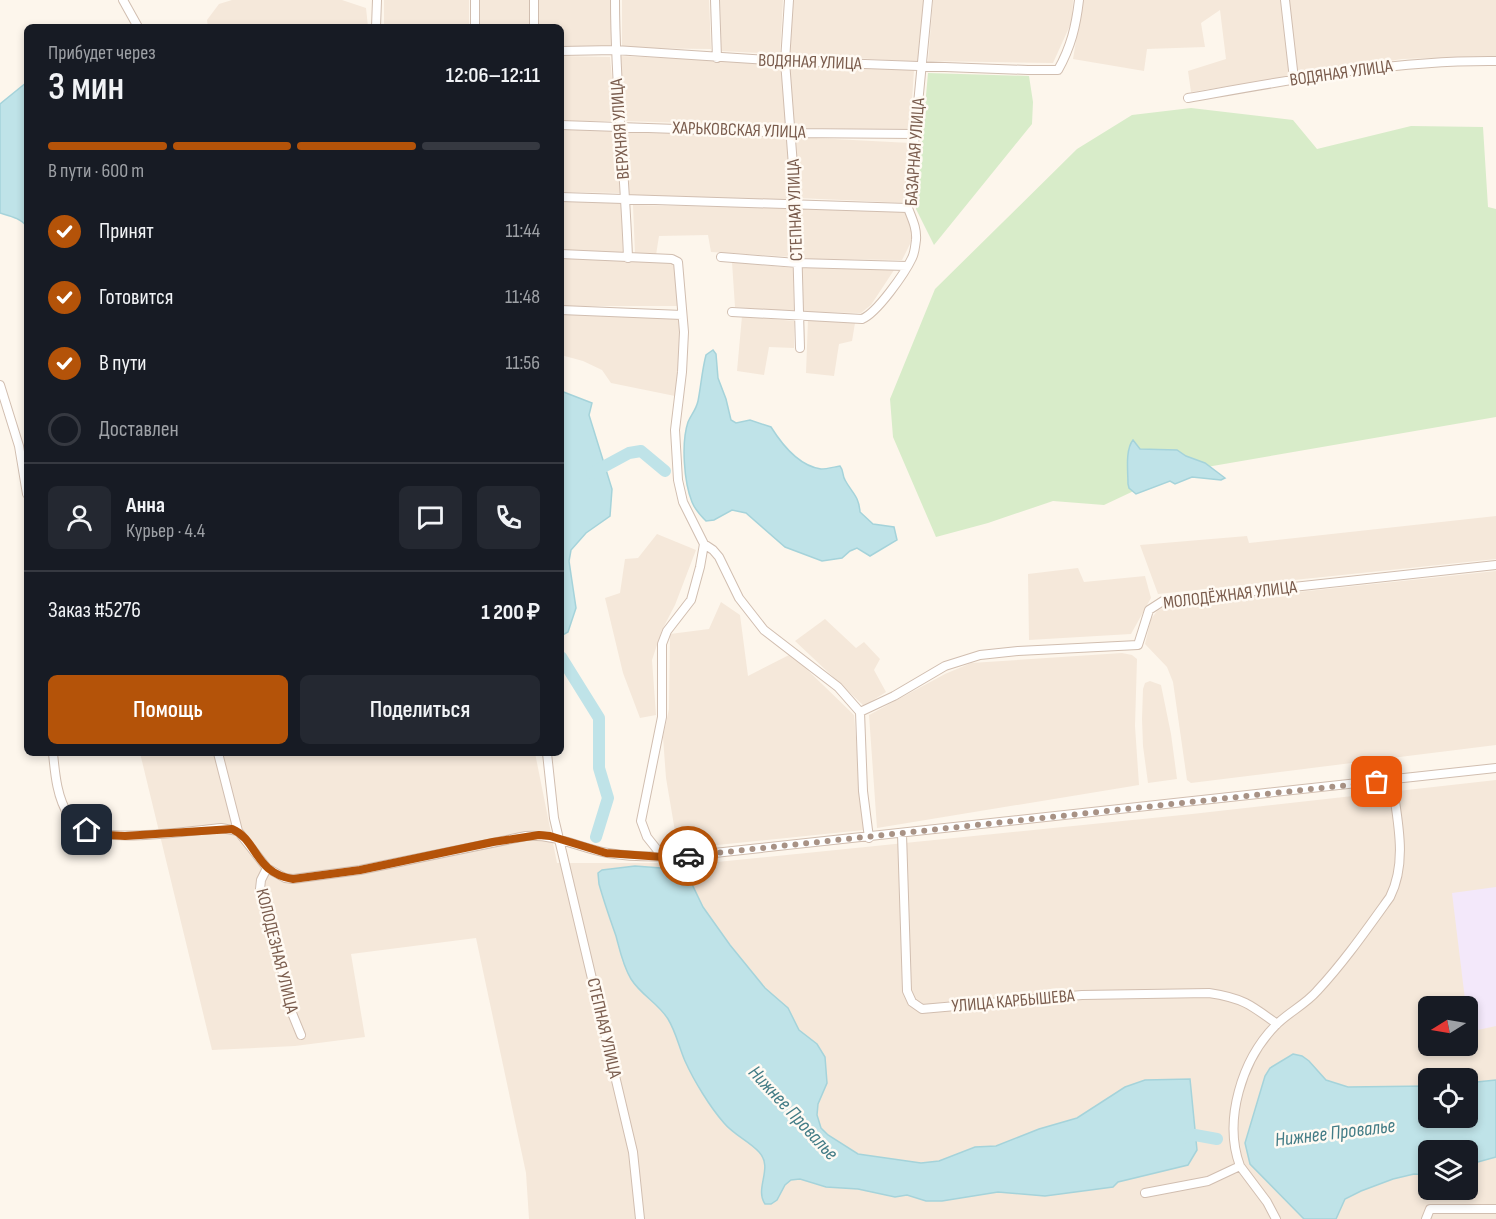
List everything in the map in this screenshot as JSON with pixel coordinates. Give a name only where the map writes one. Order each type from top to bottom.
[{"type":"street","points":[[123,0],[136,24]]},
{"type":"street","points":[[376,24],[377,0]]},
{"type":"street","points":[[475,0],[475,24]]},
{"type":"street","points":[[534,0],[534,24]]},
{"type":"street","name":"ВЕРХНЯЯ УЛИЦА","points":[[615,0],[615,50],[628,258]]},
{"type":"street","points":[[715,0],[717,58]]},
{"type":"street","name":"СТЕПНАЯ УЛИЦА","points":[[789,0],[785,61],[796,205],[800,348]]},
{"type":"street","name":"БАЗАРНАЯ УЛИЦА","points":[[798,315],[861,319],[871,313],[907,266],[915,251],[915,227],[909,208],[928,0]]},
{"type":"street","name":"ВОДЯНАЯ УЛИЦА","points":[[564,51],[615,50],[717,58],[1058,70],[1069,51],[1077,23],[1079,0]]},
{"type":"street","points":[[1285,0],[1294,79]]},
{"type":"street","name":"ВОДЯНАЯ УЛИЦА","points":[[1188,98],[1294,79],[1407,64],[1496,61]]},
{"type":"street","name":"ХАРЬКОВСКАЯ УЛИЦА","points":[[564,125],[791,133],[916,134]]},
{"type":"street","points":[[564,197],[909,208]]},
{"type":"street","points":[[564,254],[672,259],[678,262],[684,332],[675,430],[678,480],[683,502],[704,544],[719,557],[739,598],[764,630],[838,687],[860,712],[863,791],[869,838]]},
{"type":"street","points":[[721,256],[797,263],[907,266]]},
{"type":"street","points":[[564,310],[682,315]]},
{"type":"street","points":[[732,312],[798,315]]},
{"type":"street","points":[[0,385],[19,446],[24,476]]},
{"type":"street","points":[[663,857],[647,837],[640,821],[662,717],[661,655],[667,631],[691,600],[704,544]]},
{"type":"street","name":"МОЛОДЁЖНАЯ УЛИЦА","points":[[860,712],[894,696],[945,666],[971,658],[1018,651],[1138,645],[1149,610],[1163,601],[1496,565]]},
{"type":"street","points":[[54,756],[62,801],[70,818],[79,826],[94,833],[108,835],[221,828],[238,831]]},
{"type":"street","points":[[219,756],[238,831],[267,868],[285,878],[305,879],[526,836],[550,836],[606,853],[663,857],[869,838],[1496,768]]},
{"type":"street","name":"СТЕПНАЯ УЛИЦА","points":[[547,756],[554,818],[633,1152],[640,1219]]},
{"type":"street","points":[[1276,1219],[1267,1202],[1240,1166],[1233,1137],[1238,1098],[1257,1050],[1277,1024],[1316,993],[1383,906],[1395,886],[1400,856],[1392,781]]},
{"type":"street","name":"УЛИЦА КАРБЫШЕВА","points":[[902,834],[907,991],[912,1002],[922,1009],[1082,995],[1209,993],[1248,1002],[1277,1024]]},
{"type":"street","name":"КОЛОДЕЗНАЯ УЛИЦА","points":[[267,868],[261,880],[260,889],[276,944],[292,1014],[301,1035]]},
{"type":"street","points":[[1145,1193],[1208,1181],[1240,1166]]},
{"type":"street","points":[[1426,1219],[1430,1209],[1496,1209]]},
{"type":"shaded area","points":[[232,0],[342,0],[366,8],[368,24],[208,24],[207,20],[219,4]]},
{"type":"shaded area","points":[[384,0],[469,0],[469,24],[384,24]]},
{"type":"shaded area","points":[[479,0],[530,0],[530,24],[479,24]]},
{"type":"shaded area","points":[[538,0],[611,0],[611,47],[564,48],[564,24],[538,24]]},
{"type":"shaded area","points":[[622,0],[709,0],[711,49],[622,48]]},
{"type":"shaded area","points":[[720,0],[783,0],[780,54],[721,51]]},
{"type":"shaded area","points":[[793,0],[924,0],[919,62],[790,54]]},
{"type":"shaded area","points":[[933,0],[1073,0],[1072,21],[1053,63],[928,61]]},
{"type":"shaded area","points":[[1083,0],[1282,0],[1292,76],[1191,92],[1188,71],[1226,59],[1220,10],[1201,23],[1205,47],[1147,49],[1144,71],[1073,59]]},
{"type":"shaded area","points":[[1288,0],[1496,0],[1496,56],[1402,59],[1297,75]]},
{"type":"shaded area","points":[[564,56],[610,57],[616,121],[564,121]]},
{"type":"shaded area","points":[[620,56],[782,63],[787,126],[623,121]]},
{"type":"shaded area","points":[[789,64],[914,70],[910,130],[794,128]]},
{"type":"shaded area","points":[[564,128],[615,131],[620,193],[564,192]]},
{"type":"shaded area","points":[[624,132],[789,135],[792,201],[628,195]]},
{"type":"shaded area","points":[[796,137],[910,143],[913,152],[907,203],[798,198]]},
{"type":"shaded area","points":[[564,201],[621,203],[623,254],[564,251]]},
{"type":"shaded area","points":[[633,205],[791,208],[793,257],[711,252],[708,235],[659,236],[656,255],[635,254]]},
{"type":"shaded area","points":[[800,209],[903,209],[914,230],[902,260],[800,259]]},
{"type":"shaded area","points":[[564,257],[675,261],[678,306],[564,306]]},
{"type":"shaded area","points":[[732,262],[793,268],[794,312],[735,307]]},
{"type":"shaded area","points":[[802,267],[896,267],[871,305],[861,313],[802,312]]},
{"type":"shaded area","points":[[564,313],[681,318],[682,337],[675,396],[611,383],[602,370],[564,356]]},
{"type":"shaded area","points":[[742,316],[794,321],[794,348],[769,347],[764,375],[737,371]]},
{"type":"shaded area","points":[[808,319],[855,323],[852,341],[839,344],[834,376],[806,373]]},
{"type":"shaded area","points":[[1496,516],[1496,559],[1158,594],[1140,545],[1247,536],[1249,543]]},
{"type":"shaded area","points":[[657,534],[696,550],[675,605],[662,630],[652,660],[656,715],[640,718],[623,673],[605,598],[620,593],[625,559],[638,558]]},
{"type":"shaded area","points":[[1078,568],[1084,582],[1145,576],[1151,598],[1131,634],[1029,640],[1028,574]]},
{"type":"shaded area","points":[[1496,571],[1496,745],[1191,783],[1187,780],[1173,682],[1167,667],[1145,644],[1151,619],[1157,611],[1166,606]]},
{"type":"shaded area","points":[[721,602],[740,615],[748,676],[791,654],[854,715],[864,830],[678,849],[666,778],[663,737],[669,709],[670,634],[709,629]]},
{"type":"shaded area","points":[[825,619],[856,648],[864,642],[880,659],[874,670],[886,692],[864,706],[795,641]]},
{"type":"shaded area","points":[[1122,653],[1132,655],[1137,659],[1135,726],[1139,785],[877,828],[869,715],[945,674],[971,663]]},
{"type":"shaded area","points":[[1150,681],[1161,685],[1177,779],[1148,783],[1142,719],[1143,689],[1145,683]]},
{"type":"shaded area","points":[[141,756],[536,756],[557,863],[707,863],[1192,814],[1496,780],[1496,1219],[529,1219],[526,1173],[476,938],[351,954],[365,1037],[295,1046],[212,1050]]},
{"type":"shaded area","points":[[1496,887],[1496,1026],[1478,1030],[1478,996],[1465,996],[1452,893]]},
{"type":"green space","points":[[928,73],[1029,76],[1033,102],[1032,124],[934,245],[916,209]]},
{"type":"green space","points":[[1191,108],[1293,120],[1317,149],[1411,126],[1483,127],[1488,207],[1496,209],[1496,417],[1172,473],[1104,505],[1053,501],[988,523],[936,537],[893,437],[890,399],[935,289],[1077,149],[1132,115]]},
{"type":"water","points":[[24,84],[24,223],[0,213],[0,104]]},
{"type":"water","points":[[713,350],[716,354],[718,378],[731,420],[736,423],[750,420],[771,427],[798,459],[813,467],[821,469],[840,466],[845,480],[857,498],[860,512],[873,524],[894,527],[897,540],[870,556],[857,548],[842,558],[822,561],[785,547],[746,513],[732,510],[714,520],[704,519],[695,508],[689,494],[684,462],[685,441],[688,422],[698,401],[706,355]]},
{"type":"water","points":[[564,392],[592,403],[589,415],[612,489],[610,516],[586,533],[571,550],[569,561],[576,608],[568,632],[564,634]]},
{"type":"water","points":[[1133,440],[1140,449],[1177,450],[1205,463],[1225,478],[1221,480],[1192,477],[1175,484],[1170,481],[1136,494],[1129,488],[1127,467],[1130,444]]},
{"type":"water","points":[[635,866],[674,869],[689,878],[703,907],[730,945],[765,988],[788,1008],[799,1030],[817,1044],[825,1057],[827,1083],[818,1104],[817,1115],[821,1128],[858,1154],[921,1163],[939,1161],[975,1147],[996,1146],[1039,1129],[1077,1118],[1125,1087],[1145,1080],[1190,1079],[1197,1150],[1188,1165],[1118,1182],[1113,1187],[1045,1196],[998,1192],[942,1201],[926,1201],[907,1195],[895,1197],[858,1189],[826,1187],[800,1179],[791,1180],[785,1185],[777,1200],[771,1204],[765,1204],[762,1198],[765,1171],[763,1158],[755,1148],[728,1127],[713,1109],[689,1069],[668,1019],[635,985],[624,964],[599,884],[598,873],[602,870]]},
{"type":"water","points":[[1293,1054],[1309,1061],[1326,1080],[1348,1087],[1418,1086],[1418,1128],[1478,1128],[1478,1082],[1496,1080],[1496,1157],[1478,1162],[1478,1140],[1418,1140],[1418,1174],[1393,1179],[1345,1199],[1336,1219],[1304,1219],[1250,1164],[1245,1143],[1265,1076],[1270,1068]]},
{"type":"waterway","points":[[592,473],[629,453],[641,451],[665,471]]},
{"type":"waterway","name":"Нижнее Провалье","points":[[564,662],[599,718],[599,768],[608,798],[596,837]]},
{"type":"waterway","name":"Нижнее Провалье","points":[[1180,1138],[1195,1135],[1217,1139]]},
{"type":"way so far","points":[[688,856],[1377,782]]},
{"type":"route","points":[[87,830],[94,833],[125,836],[232,829],[243,836],[267,868],[285,878],[293,879],[360,870],[493,842],[539,835],[550,836],[606,853],[629,856],[688,856]]}]
